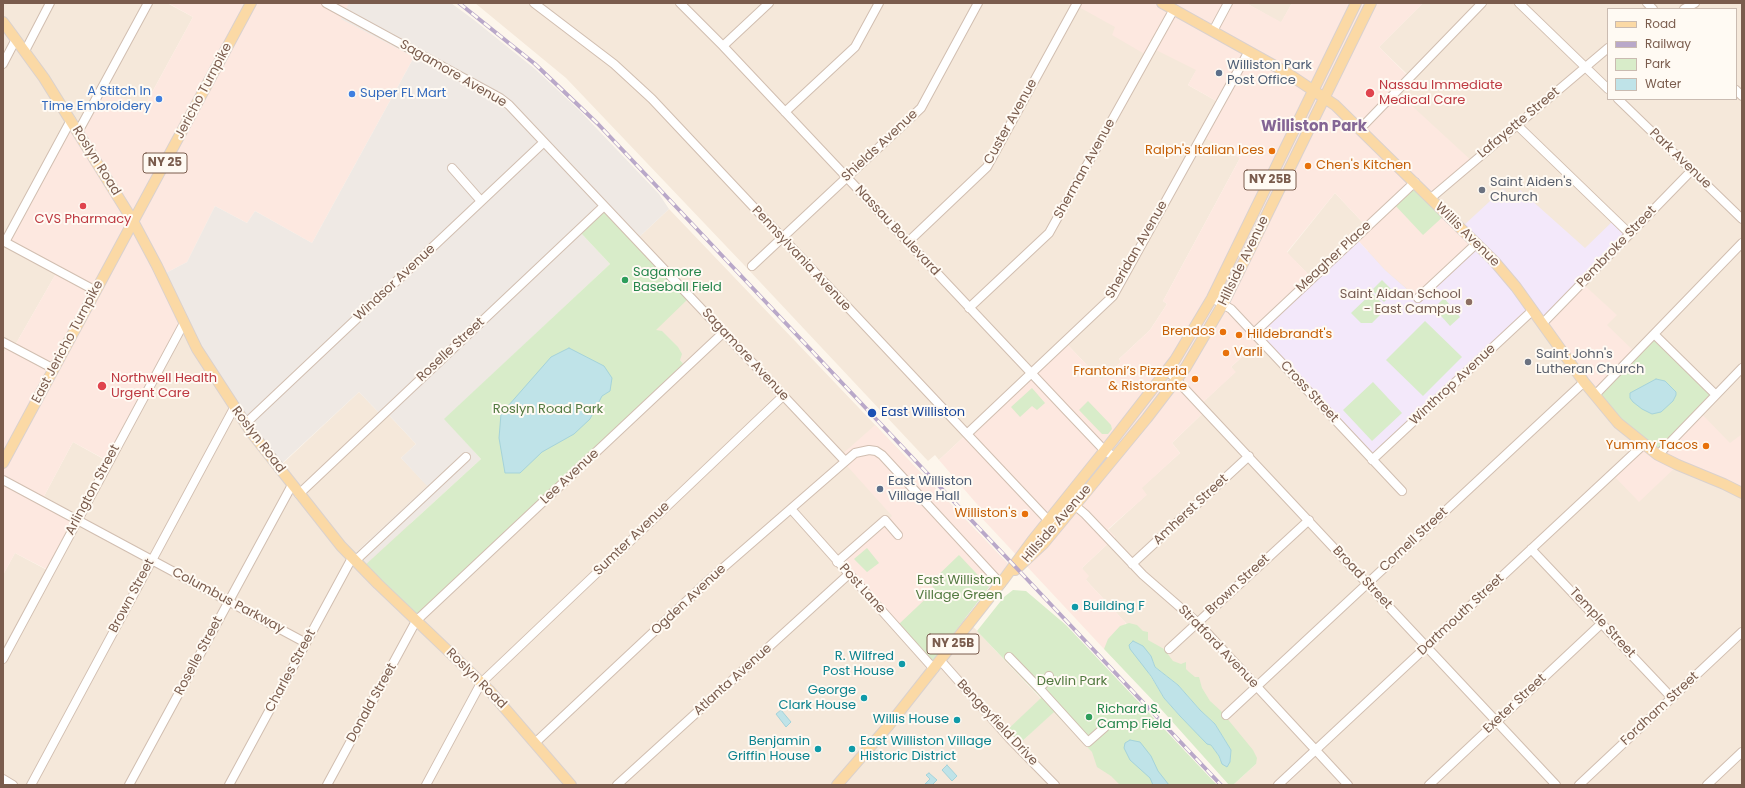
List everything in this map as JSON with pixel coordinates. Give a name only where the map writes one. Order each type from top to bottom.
[{"type":"main road","name":"Jericho Turnpike","points":[[133,221],[251,3]]},
{"type":"main road","name":"Willis Avenue","points":[[1162,3],[1250,51],[1324,97],[1415,182],[1477,243],[1505,274],[1543,323],[1584,382],[1618,423],[1643,445],[1658,455],[1742,493]]},
{"type":"main road","name":"Hillside Avenue","points":[[1003,582],[1021,555],[1048,520],[1168,371],[1212,298],[1356,3]]},
{"type":"main road","name":"Hillside Avenue","points":[[1003,582],[1034,554],[1177,380],[1223,304],[1371,3]]},
{"type":"main road","name":"Roslyn Road","points":[[3,22],[25,51],[71,120],[133,221],[157,266],[201,357],[245,424],[333,537],[416,621],[481,683],[536,742],[571,785]]},
{"type":"main road","name":"East Jericho Turnpike","points":[[3,463],[7,447],[54,369],[133,221]]},
{"type":"main road","name":"NY 25B","points":[[839,784],[934,669],[1003,582]]},
{"type":"street","points":[[25,51],[50,3]]},
{"type":"street","points":[[78,132],[148,3]]},
{"type":"street","name":"Sagamore Avenue","points":[[326,3],[504,101],[845,461]]},
{"type":"street","name":"Pennsylvania Avenue","points":[[534,3],[614,64],[652,99],[1056,528]]},
{"type":"street","name":"Nassau Boulevard","points":[[680,3],[723,46],[1031,374],[1105,451],[1114,457]]},
{"type":"street","points":[[723,46],[769,3]]},
{"type":"street","points":[[785,112],[855,46],[879,3]]},
{"type":"street","name":"Shields Avenue","points":[[752,266],[920,108],[978,3]]},
{"type":"street","name":"Custer Avenue","points":[[908,242],[987,167],[1077,3]]},
{"type":"street","points":[[1213,31],[1228,3]]},
{"type":"street","points":[[1360,129],[1482,3]]},
{"type":"street","points":[[1519,3],[1607,88]]},
{"type":"street","points":[[1686,8],[1695,3]]},
{"type":"street","name":"Sherman Avenue","points":[[969,308],[1049,233],[1174,9]]},
{"type":"street","points":[[3,64],[16,39]]},
{"type":"street","name":"Lafayette Street","points":[[1431,198],[1607,49]]},
{"type":"street","name":"Sheridan Avenue","points":[[967,434],[1113,296],[1250,51]]},
{"type":"street","name":"Park Avenue","points":[[1619,100],[1742,219]]},
{"type":"street","points":[[71,120],[4,241],[96,291]]},
{"type":"street","points":[[1517,124],[1630,234]]},
{"type":"street","name":"Windsor Avenue","points":[[245,424],[544,142]]},
{"type":"street","points":[[452,168],[481,201]]},
{"type":"street","name":"Pembroke Street","points":[[1543,323],[1692,170]]},
{"type":"street","name":"Meagher Place","points":[[1254,332],[1415,182]]},
{"type":"street","name":"Roselle Street","points":[[299,494],[604,206]]},
{"type":"street","points":[[1418,298],[1477,243]]},
{"type":"street","points":[[1595,395],[1742,244]]},
{"type":"street","name":"Cross Street","points":[[1212,298],[1232,309],[1402,491]]},
{"type":"street","name":"Winthrop Avenue","points":[[1372,460],[1533,310]]},
{"type":"street","name":"Arlington Street","points":[[3,659],[184,322]]},
{"type":"street","name":"Lee Avenue","points":[[416,621],[724,332]]},
{"type":"street","points":[[1654,334],[1716,395]]},
{"type":"street","points":[[3,342],[54,369]]},
{"type":"street","points":[[1658,455],[1742,368]]},
{"type":"street","name":"Broad Street","points":[[1168,371],[1556,785]]},
{"type":"street","name":"Cornell Street","points":[[1226,715],[1584,382]]},
{"type":"street","name":"Sumter Avenue","points":[[426,785],[481,683],[783,396]]},
{"type":"street","name":"Brown Street","points":[[31,785],[234,408]]},
{"type":"street","name":"Dartmouth Street","points":[[1278,785],[1643,445]]},
{"type":"street","points":[[845,461],[855,453],[865,451],[873,451],[882,455],[1003,582]]},
{"type":"street","name":"Charles Street","points":[[229,785],[306,643],[354,559],[466,456]]},
{"type":"street","name":"Amherst Street","points":[[1132,564],[1249,456]]},
{"type":"street","name":"Ogden Avenue","points":[[536,742],[709,580],[845,461]]},
{"type":"street","name":"Columbus Parkway","points":[[3,480],[306,643]]},
{"type":"street","name":"Roselle Street","points":[[129,785],[292,485]]},
{"type":"street","name":"Stratford Avenue","points":[[1066,498],[1075,505],[1132,564],[1197,622],[1348,785]]},
{"type":"street","name":"Post Lane","points":[[791,509],[934,669]]},
{"type":"street","points":[[837,562],[885,520],[898,535]]},
{"type":"street","name":"Brown Street","points":[[1169,649],[1309,520]]},
{"type":"street","name":"Temple Street","points":[[1531,549],[1672,698]]},
{"type":"street","name":"Atlanta Avenue","points":[[617,785],[849,574]]},
{"type":"street","name":"Donald Street","points":[[327,785],[416,621]]},
{"type":"street","name":"Exeter Street","points":[[1429,785],[1602,623]]},
{"type":"street","name":"Fordham Street","points":[[1579,785],[1742,632]]},
{"type":"street","points":[[1010,657],[1088,742],[1105,727]]},
{"type":"street","name":"Bengeyfield Drive","points":[[940,660],[1010,739],[1055,785]]},
{"type":"street","points":[[1039,688],[1049,679],[1049,676]]},
{"type":"street","points":[[1707,785],[1742,752]]},
{"type":"street","points":[[3,780],[13,785]]},
{"type":"shaded area","points":[[3,3],[167,3],[193,17],[143,109],[103,89],[58,270],[14,347],[9,344],[3,354]]},
{"type":"shaded area","points":[[168,3],[349,3],[342,19],[414,57],[312,243],[255,211],[247,223],[215,206],[187,262],[162,275],[184,322],[108,461],[73,442],[42,500],[75,518],[48,570],[15,553],[3,575],[3,354],[9,344],[14,347],[58,270],[5,242],[71,120],[77,131],[103,89],[143,109],[193,17]]},
{"type":"shaded area","points":[[349,3],[451,3],[535,69],[580,111],[659,194],[669,209],[636,240],[579,231],[610,264],[445,419],[481,459],[362,568],[351,557],[427,486],[401,458],[416,444],[386,412],[382,416],[359,392],[278,467],[219,385],[162,275],[187,262],[215,206],[247,223],[255,211],[312,243],[414,57],[341,19]]},
{"type":"shaded area","points":[[475,3],[1223,3],[1196,71],[1188,85],[1220,103],[1203,136],[1240,158],[1163,301],[1167,304],[1150,330],[1119,359],[1121,362],[1101,380],[1065,342],[939,460],[935,455],[928,461],[566,78]]},
{"type":"shaded area","points":[[1067,3],[1246,3],[1281,22],[1292,3],[1423,3],[1379,47],[1410,78],[1397,92],[1473,162],[1431,198],[1477,243],[1418,298],[1385,270],[1355,237],[1366,226],[1335,193],[1287,252],[1312,278],[1261,340],[1231,367],[1236,372],[1200,405],[1205,411],[1172,443],[1180,453],[1142,488],[1147,495],[1108,529],[1115,537],[1082,568],[1089,576],[1086,580],[1126,623],[1104,649],[978,514],[982,510],[939,460],[1065,342],[1101,380],[1121,362],[1119,359],[1150,330],[1167,304],[1163,301],[1240,158],[1202,136],[1220,103],[1188,85],[1196,70],[1152,48],[1148,56],[1112,35],[1115,27],[1077,6],[1075,8]]},
{"type":"shaded area","points":[[1246,3],[1292,3],[1281,23]]},
{"type":"shaded area","points":[[1423,3],[1742,3],[1742,785],[1233,785],[1256,764],[1086,580],[1082,568],[1115,537],[1108,530],[1146,495],[1141,488],[1180,453],[1172,443],[1205,411],[1200,405],[1235,372],[1231,367],[1261,340],[1431,198],[1397,91],[1410,77],[1379,47]]},
{"type":"shaded area","points":[[1503,189],[1512,197],[1520,190],[1585,248],[1615,219],[1630,234],[1543,323],[1533,310],[1372,460],[1254,333],[1355,237],[1385,270],[1417,298],[1477,243],[1462,227]]},
{"type":"shaded area","points":[[1335,193],[1366,226],[1312,278],[1287,253]]},
{"type":"shaded area","points":[[669,209],[1008,564],[965,618],[1041,699],[1006,732],[1018,745],[1054,711],[1124,785],[3,785],[3,575],[15,553],[47,570],[42,500],[73,442],[107,461],[184,322],[279,467],[359,392],[381,415],[386,412],[416,444],[401,458],[428,486],[351,557],[686,367],[655,331],[636,240]]},
{"type":"shaded area","points":[[1582,283],[1617,315],[1607,325],[1636,353],[1595,395],[1543,323]]},
{"type":"shaded area","points":[[1700,412],[1730,443],[1742,434],[1742,493],[1678,465],[1639,502],[1612,474],[1643,445]]},
{"type":"shaded area","points":[[875,425],[1008,564],[989,587],[960,556],[930,583],[936,589],[897,626],[839,562],[892,516],[839,457]]},
{"type":"green space","points":[[1415,182],[1447,213],[1423,235],[1393,203]]},
{"type":"green space","name":"Roslyn Road Park","points":[[604,207],[690,297],[656,330],[662,331],[678,347],[682,354],[680,360],[686,367],[416,621],[362,568],[481,459],[444,419],[610,264],[579,231]]},
{"type":"green space","points":[[1382,280],[1394,292],[1384,302],[1372,290]]},
{"type":"green space","points":[[1372,293],[1382,303],[1382,313],[1372,323],[1361,323],[1351,313]]},
{"type":"green space","points":[[1444,298],[1460,317],[1450,326],[1434,308]]},
{"type":"green space","points":[[1425,321],[1462,357],[1423,396],[1386,360]]},
{"type":"green space","points":[[1653,337],[1715,396],[1658,455],[1596,395]]},
{"type":"green space","points":[[1373,382],[1402,413],[1372,441],[1343,410]]},
{"type":"green space","points":[[1032,388],[1045,403],[1037,410],[1032,406],[1020,417],[1011,407]]},
{"type":"green space","points":[[1088,401],[1111,425],[1112,429],[1108,434],[1102,434],[1079,410]]},
{"type":"green space","points":[[867,548],[879,563],[867,572],[854,559]]},
{"type":"green space","name":"East Williston Village Green","points":[[959,555],[989,587],[931,663],[897,626],[935,590],[930,583]]},
{"type":"green space","name":"Devlin Park","points":[[1013,590],[1026,591],[1066,625],[1217,785],[1120,785],[1111,776],[1097,767],[1092,752],[1054,712],[1018,745],[1005,732],[1041,698],[977,631],[1004,597]]},
{"type":"green space","points":[[1129,623],[1137,625],[1143,631],[1148,632],[1148,640],[1164,649],[1173,661],[1181,664],[1186,662],[1186,669],[1195,677],[1199,677],[1202,688],[1210,701],[1221,711],[1253,750],[1257,758],[1256,764],[1233,785],[1229,785],[1160,708],[1104,649],[1108,639],[1120,626]],"holes":[[[1153,661],[1155,667],[1178,685],[1200,710],[1215,724],[1231,750],[1230,762],[1220,760],[1219,756],[1211,745],[1207,743],[1164,698],[1145,667]]]},
{"type":"water","points":[[569,348],[604,366],[612,378],[610,391],[602,396],[590,419],[574,434],[542,452],[520,473],[505,473],[499,438],[501,414],[551,357]]},
{"type":"water","points":[[1656,379],[1665,381],[1676,392],[1676,395],[1673,401],[1661,412],[1652,414],[1633,402],[1630,398],[1630,393]]},
{"type":"water","points":[[1133,641],[1143,646],[1151,656],[1155,667],[1178,685],[1200,710],[1215,724],[1231,750],[1230,762],[1227,767],[1222,764],[1219,756],[1211,745],[1207,744],[1164,698],[1151,676],[1130,649],[1129,645]]},
{"type":"water","points":[[781,710],[791,722],[786,727],[776,714]]},
{"type":"water","points":[[1130,740],[1140,742],[1151,756],[1158,771],[1169,785],[1153,785],[1150,778],[1130,760],[1124,748],[1125,743]]},
{"type":"water","points":[[947,765],[957,776],[952,781],[942,770]]},
{"type":"water","points":[[929,773],[937,780],[932,785],[925,784],[930,779],[926,775]]},
{"type":"railway","points":[[459,3],[535,64],[598,124],[1221,785]]},
{"type":"place","name":"Williston Park Post Office","points":[[1219,73]]},
{"type":"place","name":"Nassau Immediate Medical Care","points":[[1370,93]]},
{"type":"place","name":"Super FL Mart","points":[[352,94]]},
{"type":"place","name":"A Stitch In Time Embroidery","points":[[159,99]]},
{"type":"place","name":"Ralph's Italian Ices","points":[[1272,151]]},
{"type":"place","name":"Chen's Kitchen","points":[[1308,166]]},
{"type":"place","name":"Saint Aiden's Church","points":[[1482,190]]},
{"type":"place","name":"CVS Pharmacy","points":[[83,206]]},
{"type":"place","name":"Sagamore Baseball Field","points":[[625,280]]},
{"type":"place","name":"Saint Aidan School - East Campus","points":[[1469,302]]},
{"type":"place","name":"Brendos","points":[[1223,332]]},
{"type":"place","name":"Hildebrandt's","points":[[1239,335]]},
{"type":"place","name":"Varli","points":[[1226,353]]},
{"type":"place","name":"Saint John's Lutheran Church","points":[[1528,362]]},
{"type":"place","name":"Frantoni’s Pizzeria & Ristorante","points":[[1195,379]]},
{"type":"place","name":"Northwell Health Urgent Care","points":[[102,386]]},
{"type":"place","name":"East Williston","points":[[872,413]]},
{"type":"place","name":"Yummy Tacos","points":[[1706,446]]},
{"type":"place","name":"East Williston Village Hall","points":[[880,489]]},
{"type":"place","name":"Williston's","points":[[1025,514]]},
{"type":"place","name":"Building F","points":[[1075,607]]},
{"type":"place","name":"R. Wilfred Post House","points":[[902,664]]},
{"type":"place","name":"George Clark House","points":[[864,698]]},
{"type":"place","name":"Richard S. Camp Field","points":[[1089,717]]},
{"type":"place","name":"Willis House","points":[[957,720]]},
{"type":"place","name":"Benjamin Griffin House","points":[[818,749]]},
{"type":"place","name":"East Williston Village Historic District","points":[[852,749]]},
{"type":"district","name":"Williston Park","points":[[1314,127]]}]
